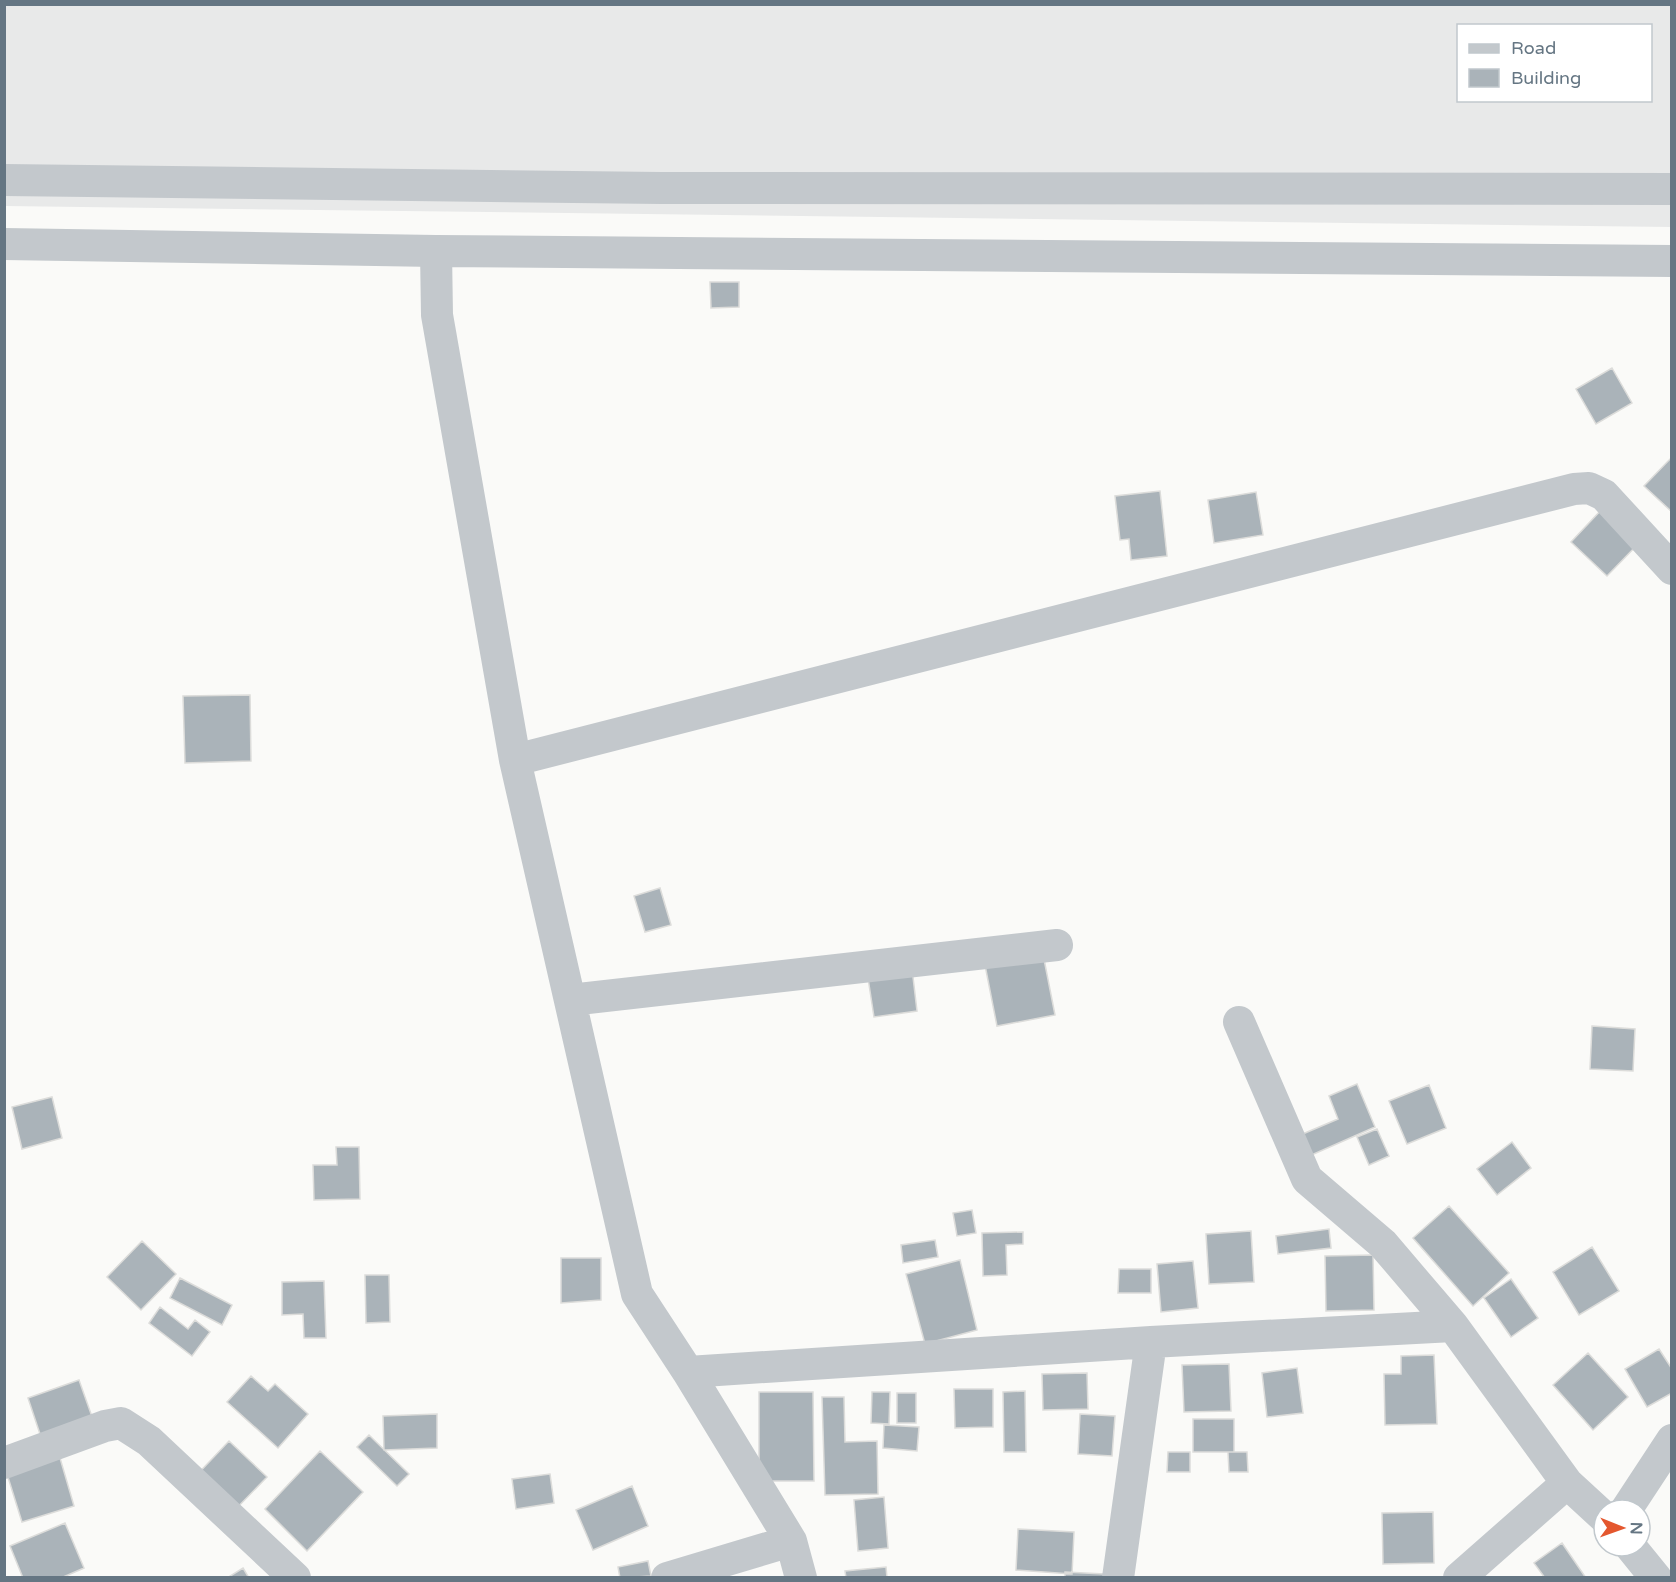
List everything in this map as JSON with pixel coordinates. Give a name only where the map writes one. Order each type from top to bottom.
[{"type":"street","points":[[4,180],[662,188],[1671,189]]},
{"type":"street","points":[[4,243],[435,252],[1671,261]]},
{"type":"street","points":[[435,252],[437,315],[516,760],[637,1294],[688,1372],[791,1541],[801,1578]]},
{"type":"street","points":[[516,760],[1574,489],[1589,488],[1604,495],[1671,569]]},
{"type":"street","points":[[570,1000],[1057,945]]},
{"type":"street","points":[[1239,1022],[1307,1179],[1383,1244],[1453,1326],[1567,1483],[1592,1506]]},
{"type":"street","points":[[688,1372],[1151,1342],[1453,1326]]},
{"type":"street","points":[[1118,1578],[1151,1342]]},
{"type":"street","points":[[4,1463],[105,1426],[121,1423],[149,1441],[295,1578]]},
{"type":"street","points":[[1634,1498],[1671,1440]]},
{"type":"street","points":[[1459,1578],[1567,1483]]},
{"type":"street","points":[[667,1578],[791,1541]]},
{"type":"street","points":[[1640,1558],[1656,1578]]},
{"type":"shaded area","points":[[5,5],[1671,5],[1671,227],[5,206]]},
{"type":"building","points":[[710,282],[739,282],[739,307],[711,308]]},
{"type":"building","points":[[1612,368],[1632,403],[1596,424],[1576,389]]},
{"type":"building","points":[[1672,457],[1672,512],[1644,486]]},
{"type":"building","points":[[1160,491],[1167,556],[1131,560],[1129,539],[1120,540],[1115,496]]},
{"type":"building","points":[[1256,492],[1263,535],[1214,543],[1208,500]]},
{"type":"building","points":[[1604,507],[1640,542],[1607,576],[1571,542]]},
{"type":"building","points":[[250,695],[251,761],[185,763],[183,696]]},
{"type":"building","points":[[660,888],[671,925],[645,932],[634,896]]},
{"type":"building","points":[[1042,949],[1055,1015],[997,1026],[984,960]]},
{"type":"building","points":[[911,960],[917,1011],[874,1017],[866,965]]},
{"type":"building","points":[[1592,1026],[1635,1029],[1633,1071],[1590,1069]]},
{"type":"building","points":[[1357,1084],[1375,1127],[1307,1157],[1298,1136],[1338,1119],[1329,1096]]},
{"type":"building","points":[[1429,1085],[1446,1128],[1407,1144],[1389,1101]]},
{"type":"building","points":[[52,1097],[62,1138],[22,1149],[12,1107]]},
{"type":"building","points":[[1377,1129],[1389,1156],[1369,1165],[1357,1137]]},
{"type":"building","points":[[1512,1142],[1531,1168],[1497,1195],[1477,1169]]},
{"type":"building","points":[[336,1147],[359,1147],[360,1199],[314,1200],[313,1165],[337,1165]]},
{"type":"building","points":[[1449,1206],[1509,1273],[1473,1306],[1413,1238]]},
{"type":"building","points":[[972,1210],[976,1233],[957,1236],[953,1213]]},
{"type":"building","points":[[1329,1229],[1331,1248],[1278,1254],[1276,1236]]},
{"type":"building","points":[[1251,1231],[1254,1282],[1209,1284],[1206,1234]]},
{"type":"building","points":[[1023,1232],[1023,1244],[1006,1245],[1007,1275],[983,1276],[982,1233]]},
{"type":"building","points":[[935,1240],[938,1257],[903,1263],[901,1245]]},
{"type":"building","points":[[142,1241],[176,1274],[141,1310],[107,1277]]},
{"type":"building","points":[[1592,1247],[1619,1291],[1579,1315],[1553,1272]]},
{"type":"building","points":[[1373,1255],[1374,1310],[1326,1311],[1325,1256]]},
{"type":"building","points":[[561,1258],[601,1258],[601,1300],[561,1303]]},
{"type":"building","points":[[960,1260],[977,1330],[925,1344],[906,1274]]},
{"type":"building","points":[[1193,1261],[1198,1308],[1161,1312],[1157,1264]]},
{"type":"building","points":[[1119,1269],[1151,1269],[1151,1293],[1118,1293]]},
{"type":"building","points":[[365,1275],[389,1275],[390,1322],[366,1323]]},
{"type":"building","points":[[180,1278],[232,1305],[222,1325],[170,1298]]},
{"type":"building","points":[[1511,1279],[1538,1318],[1511,1337],[1484,1298]]},
{"type":"building","points":[[324,1281],[326,1338],[304,1338],[303,1314],[282,1315],[282,1282]]},
{"type":"building","points":[[160,1307],[188,1329],[195,1320],[210,1332],[192,1356],[149,1323]]},
{"type":"building","points":[[1659,1349],[1672,1369],[1672,1393],[1647,1407],[1625,1369]]},
{"type":"building","points":[[1588,1353],[1628,1397],[1593,1430],[1553,1385]]},
{"type":"building","points":[[1434,1355],[1437,1424],[1385,1425],[1384,1374],[1401,1374],[1401,1356]]},
{"type":"building","points":[[1229,1364],[1231,1411],[1184,1412],[1182,1365]]},
{"type":"building","points":[[1297,1368],[1303,1413],[1267,1417],[1262,1373]]},
{"type":"building","points":[[1087,1373],[1088,1409],[1043,1410],[1042,1374]]},
{"type":"building","points":[[251,1376],[268,1391],[275,1384],[308,1414],[278,1448],[227,1402]]},
{"type":"building","points":[[79,1380],[96,1428],[44,1446],[28,1398]]},
{"type":"building","points":[[954,1389],[993,1389],[993,1427],[955,1428]]},
{"type":"building","points":[[1025,1391],[1026,1452],[1004,1452],[1003,1392]]},
{"type":"building","points":[[759,1392],[813,1392],[814,1481],[759,1481]]},
{"type":"building","points":[[872,1392],[890,1392],[889,1424],[871,1423]]},
{"type":"building","points":[[897,1393],[916,1393],[916,1423],[897,1423]]},
{"type":"building","points":[[822,1397],[844,1397],[845,1442],[877,1441],[878,1494],[825,1495]]},
{"type":"building","points":[[437,1414],[437,1448],[384,1450],[383,1416]]},
{"type":"building","points":[[1080,1414],[1115,1416],[1112,1456],[1078,1454]]},
{"type":"building","points":[[1193,1419],[1234,1419],[1234,1452],[1193,1452]]},
{"type":"building","points":[[884,1425],[919,1427],[917,1451],[883,1448]]},
{"type":"building","points":[[369,1435],[409,1474],[397,1486],[357,1447]]},
{"type":"building","points":[[229,1441],[267,1477],[230,1515],[192,1480]]},
{"type":"building","points":[[320,1451],[363,1492],[307,1551],[265,1509]]},
{"type":"building","points":[[1168,1452],[1190,1452],[1190,1472],[1167,1472]]},
{"type":"building","points":[[1228,1452],[1247,1452],[1248,1472],[1229,1472]]},
{"type":"building","points":[[60,1458],[74,1506],[22,1522],[7,1474]]},
{"type":"building","points":[[550,1474],[554,1503],[516,1509],[512,1479]]},
{"type":"building","points":[[632,1486],[648,1526],[593,1550],[576,1510]]},
{"type":"building","points":[[884,1497],[888,1548],[858,1551],[854,1500]]},
{"type":"building","points":[[1433,1512],[1434,1563],[1383,1564],[1382,1513]]},
{"type":"building","points":[[65,1523],[84,1568],[61,1578],[23,1578],[10,1546]]},
{"type":"building","points":[[1018,1529],[1074,1532],[1072,1574],[1016,1570]]},
{"type":"building","points":[[1562,1543],[1586,1578],[1545,1578],[1534,1563]]},
{"type":"building","points":[[648,1561],[651,1576],[620,1578],[618,1567]]},
{"type":"building","points":[[886,1567],[887,1578],[846,1578],[845,1571]]},
{"type":"building","points":[[243,1568],[249,1578],[227,1578]]},
{"type":"building","points":[[1065,1572],[1104,1574],[1104,1578],[1065,1578]]}]
